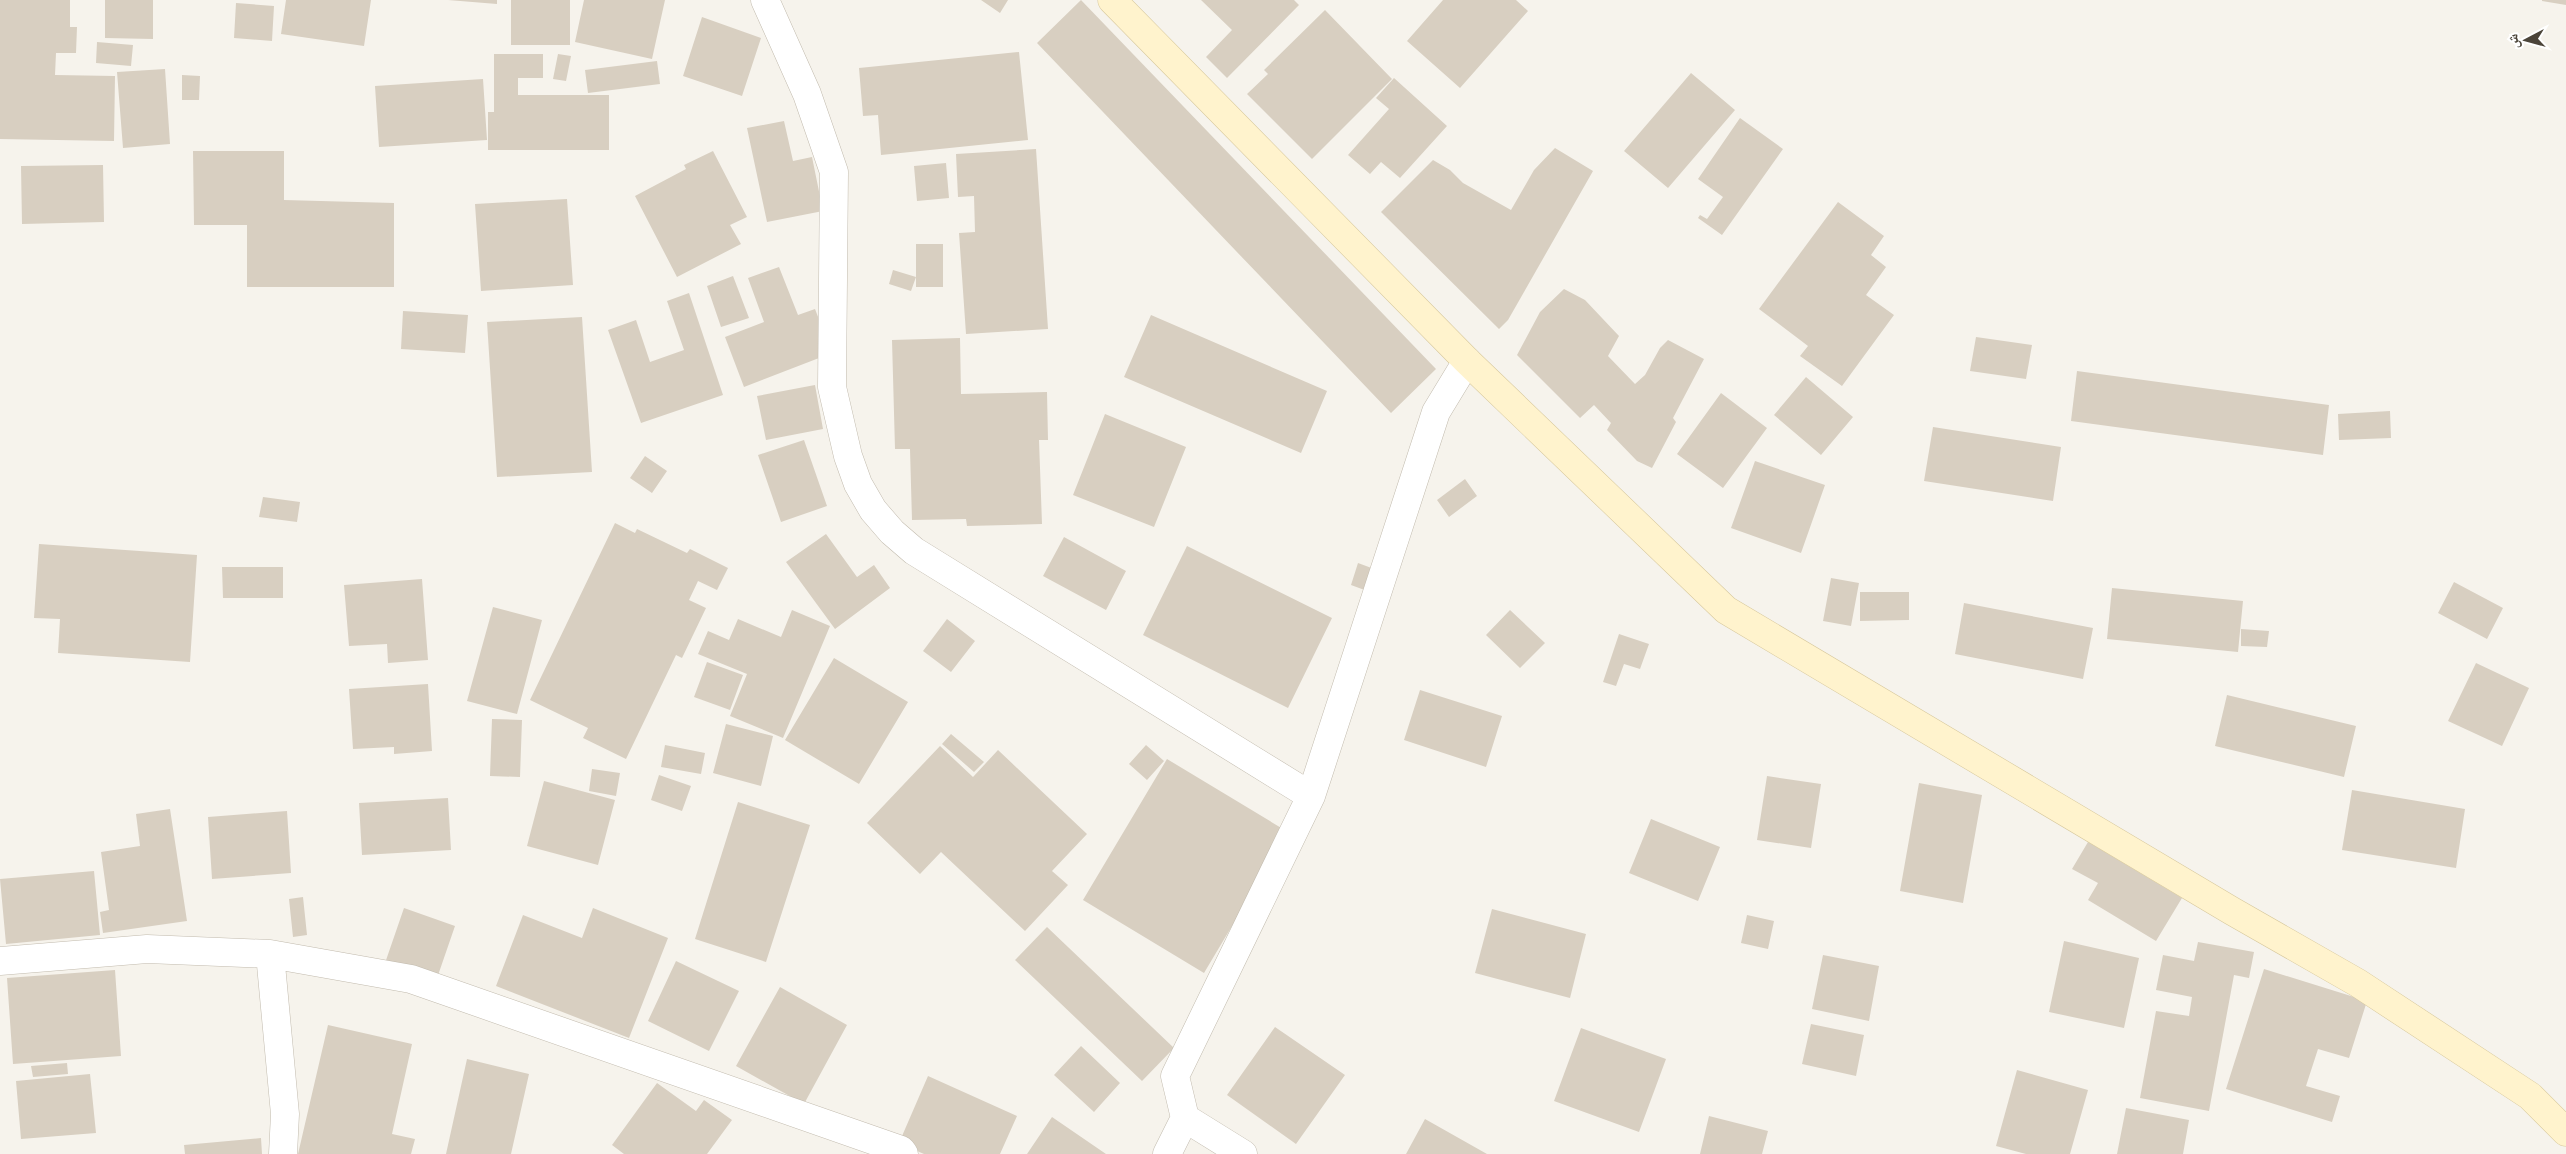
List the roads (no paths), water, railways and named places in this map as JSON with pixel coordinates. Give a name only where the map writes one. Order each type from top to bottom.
[{"type":"main road","points":[[1112,0],[1468,361],[1726,610],[2232,911],[2358,983],[2530,1096],[2566,1132]]},
{"type":"street","points":[[765,0],[807,94],[834,172],[832,387],[848,456],[858,484],[872,510],[892,532],[914,551],[1311,796]]},
{"type":"street","points":[[1167,1154],[1185,1118],[1175,1076],[1311,796],[1436,412],[1468,361]]},
{"type":"street","points":[[0,961],[147,949],[270,954],[411,979],[901,1150],[904,1154]]},
{"type":"street","points":[[270,954],[285,1114],[283,1154]]},
{"type":"street","points":[[1185,1118],[1243,1154]]}]
